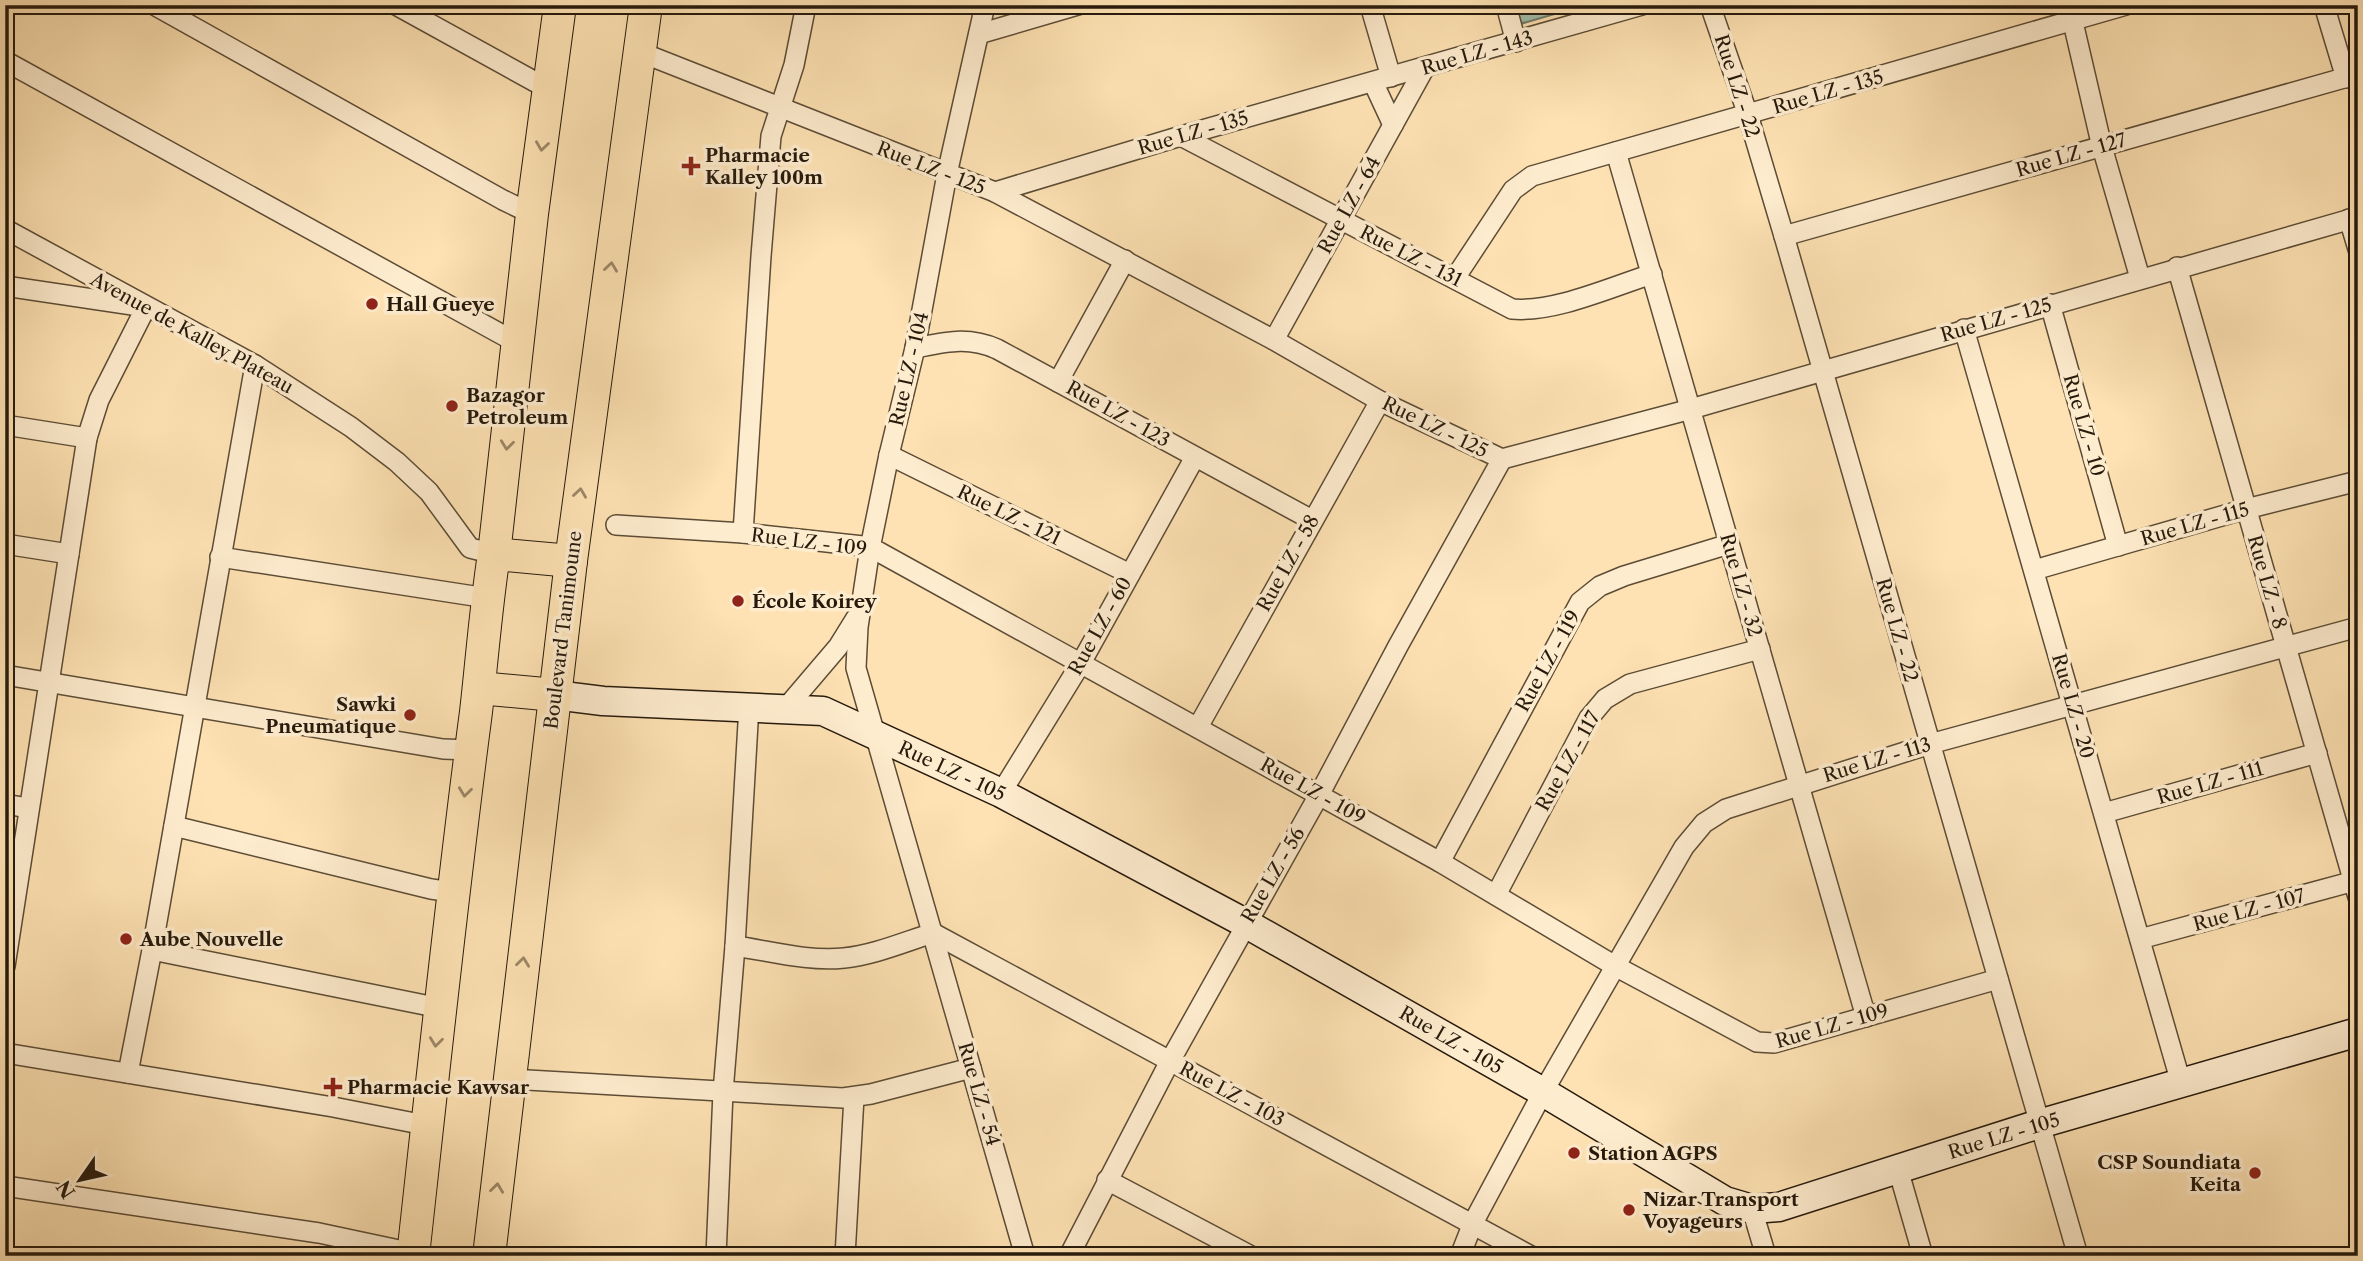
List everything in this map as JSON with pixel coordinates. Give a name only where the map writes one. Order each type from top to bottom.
[{"type":"main road","points":[[413,1255],[452,892],[479,688],[487,598],[560,5]]},
{"type":"main road","name":"Boulevard Tanimoune","points":[[489,1256],[571,561],[646,5]]},
{"type":"main road","points":[[494,554],[571,561]]},
{"type":"main road","points":[[479,688],[555,695]]},
{"type":"main road","name":"Rue LZ - 105","points":[[555,695],[603,701],[823,711],[1001,793],[1245,923],[1543,1092],[1725,1201],[1752,1209],[1779,1207],[2039,1124],[2358,1032]]},
{"type":"street","points":[[153,5],[503,200],[533,214]]},
{"type":"street","points":[[396,5],[550,90]]},
{"type":"street","points":[[743,533],[771,136],[794,65],[806,5]]},
{"type":"street","name":"Rue LZ - 104","points":[[873,734],[856,668],[860,611],[889,455],[915,348],[947,174],[985,5]]},
{"type":"street","points":[[979,34],[1078,5]]},
{"type":"street","points":[[1370,5],[1382,80],[1393,125]]},
{"type":"street","points":[[1506,5],[1516,42]]},
{"type":"street","name":"Rue LZ - 143","points":[[1382,80],[1642,5]]},
{"type":"street","name":"Rue LZ - 22","points":[[1710,5],[1748,115],[1784,236],[2078,1256]]},
{"type":"street","name":"Rue LZ - 135","points":[[1455,278],[1513,190],[1532,176],[1748,115],[2070,13],[2126,5]]},
{"type":"street","points":[[2324,5],[2352,76]]},
{"type":"street","points":[[2070,13],[2102,146],[2140,278]]},
{"type":"street","name":"Rue LZ - 125","points":[[640,52],[995,192],[1275,340],[1380,401],[1502,459],[1691,409],[2354,218]]},
{"type":"street","points":[[5,61],[519,344]]},
{"type":"street","name":"Rue LZ - 64","points":[[1275,340],[1424,69]]},
{"type":"street","name":"Rue LZ - 127","points":[[1784,236],[2352,76]]},
{"type":"street","name":"Rue LZ - 135","points":[[995,192],[1382,80]]},
{"type":"street","name":"Rue LZ - 131","points":[[1181,136],[1511,309],[1530,311],[1548,307],[1652,274]]},
{"type":"street","name":"Rue LZ - 32","points":[[1616,152],[1866,1017]]},
{"type":"street","points":[[2354,218],[2358,249]]},
{"type":"street","name":"Avenue de Kalley Plateau","points":[[5,229],[255,365],[351,427],[397,462],[429,492],[470,548],[494,554]]},
{"type":"street","points":[[1058,382],[1125,260]]},
{"type":"street","name":"Rue LZ - 8","points":[[2177,267],[2356,886]]},
{"type":"street","points":[[5,286],[146,307],[99,400],[87,438],[50,682],[8,924],[5,966]]},
{"type":"street","name":"Rue LZ - 10","points":[[2050,304],[2118,546]]},
{"type":"street","name":"Rue LZ - 20","points":[[1965,329],[2181,1083]]},
{"type":"street","name":"Rue LZ - 123","points":[[915,348],[948,342],[981,342],[1312,520]]},
{"type":"street","points":[[128,1073],[255,365]]},
{"type":"street","name":"Rue LZ - 58","points":[[1198,727],[1380,401]]},
{"type":"street","points":[[5,425],[87,438]]},
{"type":"street","name":"Rue LZ - 121","points":[[889,455],[1130,575]]},
{"type":"street","name":"Rue LZ - 60","points":[[1001,793],[1081,663],[1195,457]]},
{"type":"street","name":"Rue LZ - 56","points":[[1069,1256],[1170,1061],[1502,459]]},
{"type":"street","name":"Rue LZ - 115","points":[[2034,570],[2246,509],[2358,481]]},
{"type":"street","name":"Rue LZ - 109","points":[[616,525],[743,533],[870,548],[1319,794],[1615,966],[1757,1042],[1766,1044],[1998,979]]},
{"type":"street","points":[[5,544],[69,554]]},
{"type":"street","name":"Rue LZ - 119","points":[[1440,862],[1580,602],[1601,586],[1624,576],[1729,544]]},
{"type":"street","points":[[220,557],[487,598]]},
{"type":"street","points":[[786,708],[838,647],[860,611]]},
{"type":"street","name":"Rue LZ - 113","points":[[1460,1256],[1473,1223],[1543,1092],[1684,847],[1704,823],[1726,809],[1930,744],[2358,627]]},
{"type":"street","name":"Rue LZ - 117","points":[[1496,895],[1589,718],[1605,699],[1630,684],[1760,649]]},
{"type":"street","points":[[5,675],[450,750],[471,750]]},
{"type":"street","points":[[716,1256],[723,1092],[735,946],[749,706]]},
{"type":"street","name":"Rue LZ - 54","points":[[873,734],[1025,1256]]},
{"type":"street","name":"Rue LZ - 111","points":[[2104,814],[2317,753]]},
{"type":"street","points":[[5,804],[28,808]]},
{"type":"street","points":[[174,826],[452,892]]},
{"type":"street","name":"Rue LZ - 107","points":[[2140,939],[2356,886]]},
{"type":"street","points":[[735,946],[840,958],[933,933]]},
{"type":"street","name":"Rue LZ - 103","points":[[933,933],[1531,1256]]},
{"type":"street","points":[[152,950],[440,1008]]},
{"type":"street","points":[[5,1053],[333,1107],[425,1125]]},
{"type":"street","points":[[510,1079],[854,1097],[971,1068]]},
{"type":"street","points":[[845,1256],[854,1097]]},
{"type":"street","points":[[1898,1169],[1923,1256]]},
{"type":"street","points":[[1107,1180],[1251,1256]]},
{"type":"street","points":[[5,1186],[319,1233],[413,1255]]},
{"type":"street","points":[[1752,1209],[1766,1256]]},
{"type":"shaded area","points":[[1512,5],[1585,5],[1517,25]]},
{"type":"place","name":"Pharmacie Kalley 100m","points":[[691,166]]},
{"type":"place","name":"Hall Gueye","points":[[372,304]]},
{"type":"place","name":"Bazagor Petroleum","points":[[452,406]]},
{"type":"place","name":"École Koirey","points":[[738,601]]},
{"type":"place","name":"Sawki Pneumatique","points":[[410,715]]},
{"type":"place","name":"Aube Nouvelle","points":[[126,939]]},
{"type":"place","name":"Pharmacie Kawsar","points":[[333,1087]]},
{"type":"place","name":"Station AGPS","points":[[1574,1153]]},
{"type":"place","name":"CSP Soundiata Keita","points":[[2255,1173]]},
{"type":"place","name":"Nizar Transport Voyageurs","points":[[1629,1210]]}]
